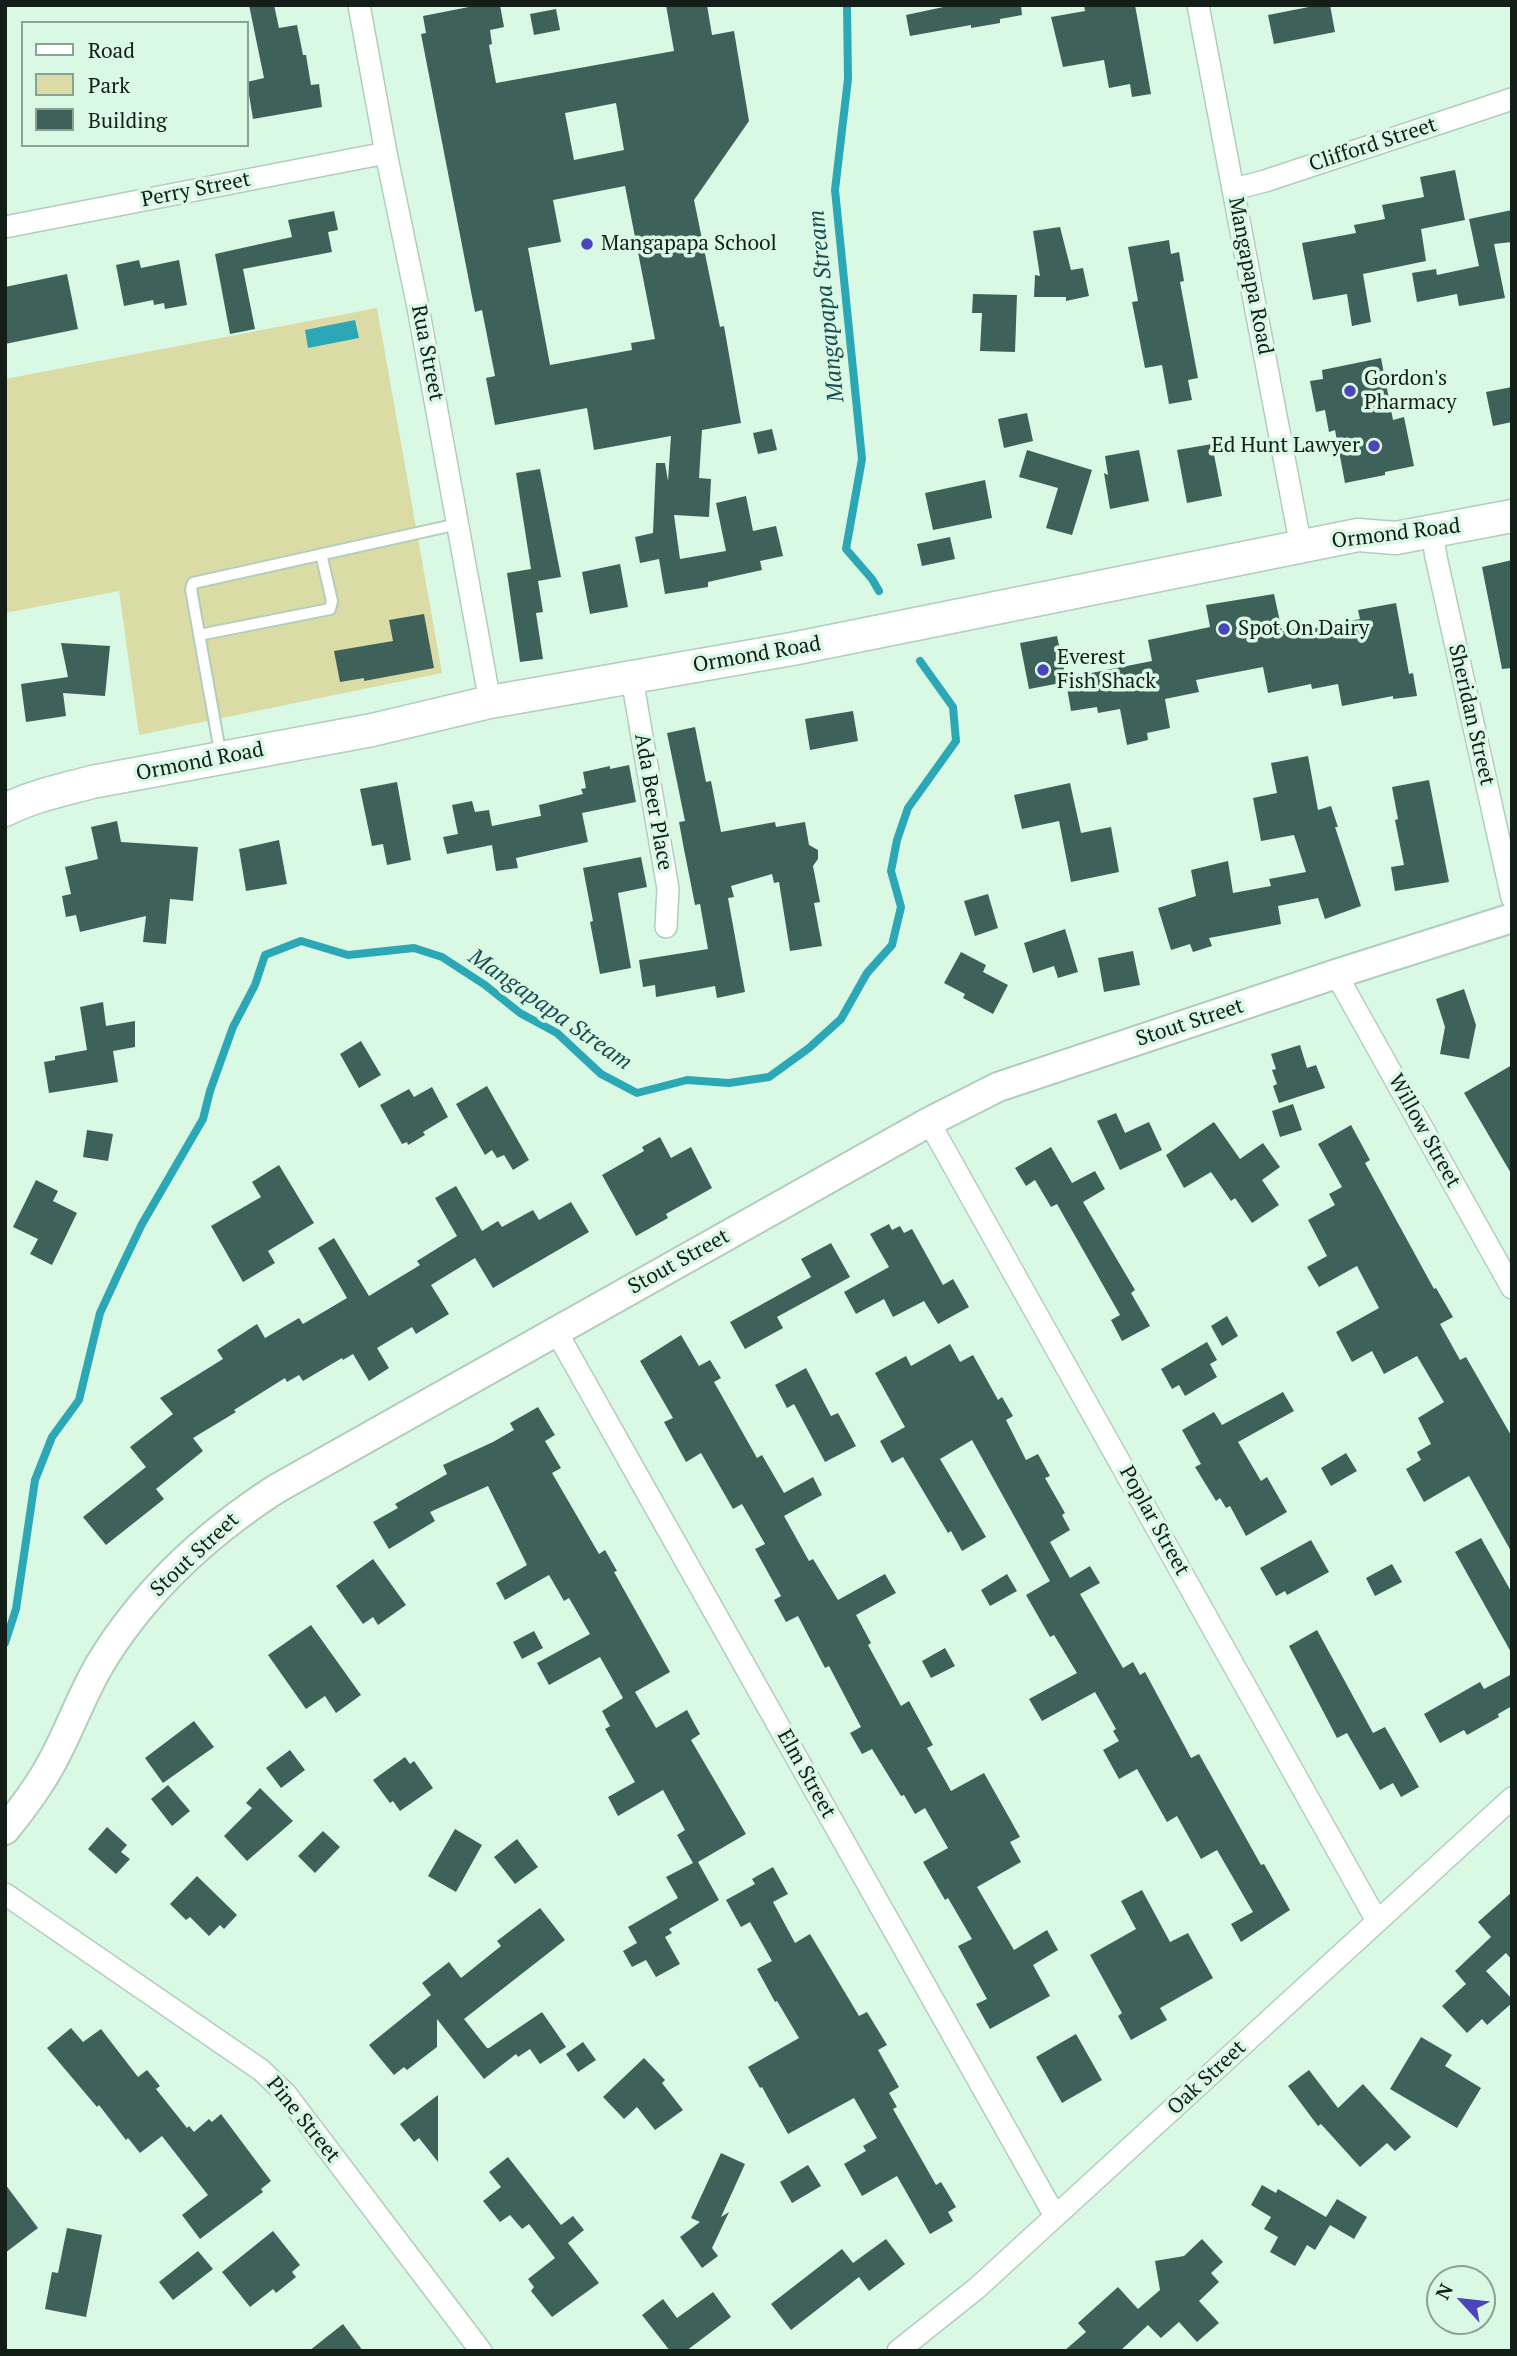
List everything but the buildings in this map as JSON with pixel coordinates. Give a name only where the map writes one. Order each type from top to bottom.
[{"type":"main road","name":"Ormond Road","points":[[5,810],[40,796],[92,782],[372,730],[490,702],[792,649],[1358,535],[1396,538],[1512,516]]},
{"type":"street","name":"Rua Street","points":[[359,5],[418,307],[490,702]]},
{"type":"street","name":"Mangapapa Road","points":[[1198,5],[1301,547]]},
{"type":"street","name":"Clifford Street","points":[[1234,189],[1512,99]]},
{"type":"street","name":"Perry Street","points":[[5,227],[386,153]]},
{"type":"street","name":"Sheridan Street","points":[[1432,532],[1512,898]]},
{"type":"street","name":"Ada Beer Place","points":[[632,678],[668,889],[666,927]]},
{"type":"street","name":"Stout Street","points":[[5,1830],[32,1795],[51,1763],[79,1701],[101,1663],[144,1604],[197,1548],[232,1518],[276,1489],[929,1122],[998,1087],[1512,918]]},
{"type":"street","name":"Willow Street","points":[[1336,974],[1512,1288]]},
{"type":"street","name":"Poplar Street","points":[[929,1122],[1377,1921]]},
{"type":"street","name":"Elm Street","points":[[556,1331],[1055,2216]]},
{"type":"street","name":"Oak Street","points":[[898,2351],[976,2288],[1512,1798]]},
{"type":"street","name":"Pine Street","points":[[5,1894],[261,2070],[276,2084],[481,2351]]},
{"type":"lane","points":[[221,758],[191,589],[193,583],[458,524]]},
{"type":"lane","points":[[200,635],[330,608],[332,601],[321,554]]},
{"type":"green space","points":[[377,308],[442,673],[139,735],[119,591],[5,613],[5,379]]},
{"type":"water","points":[[355,320],[359,338],[308,348],[305,330]]},
{"type":"waterway","name":"Mangapapa Stream","points":[[847,5],[848,79],[835,190],[862,459],[846,549],[879,591]]},
{"type":"waterway","name":"Mangapapa Stream","points":[[5,1643],[16,1609],[35,1480],[52,1437],[79,1400],[100,1313],[119,1272],[142,1224],[203,1119],[233,1027],[255,985],[265,955],[301,941],[348,955],[414,948],[442,957],[485,985],[520,1013],[557,1033],[601,1074],[637,1093],[687,1080],[729,1083],[769,1077],[809,1048],[841,1019],[867,973],[892,945],[901,907],[891,871],[897,840],[908,808],[956,741],[953,707],[920,661]]},
{"type":"place","name":"Mangapapa School","points":[[587,244]]},
{"type":"place","name":"Gordon's Pharmacy","points":[[1350,391]]},
{"type":"place","name":"Ed Hunt Lawyer","points":[[1374,446]]},
{"type":"place","name":"Spot On Dairy","points":[[1224,629]]},
{"type":"place","name":"Everest Fish Shack","points":[[1043,670]]}]
